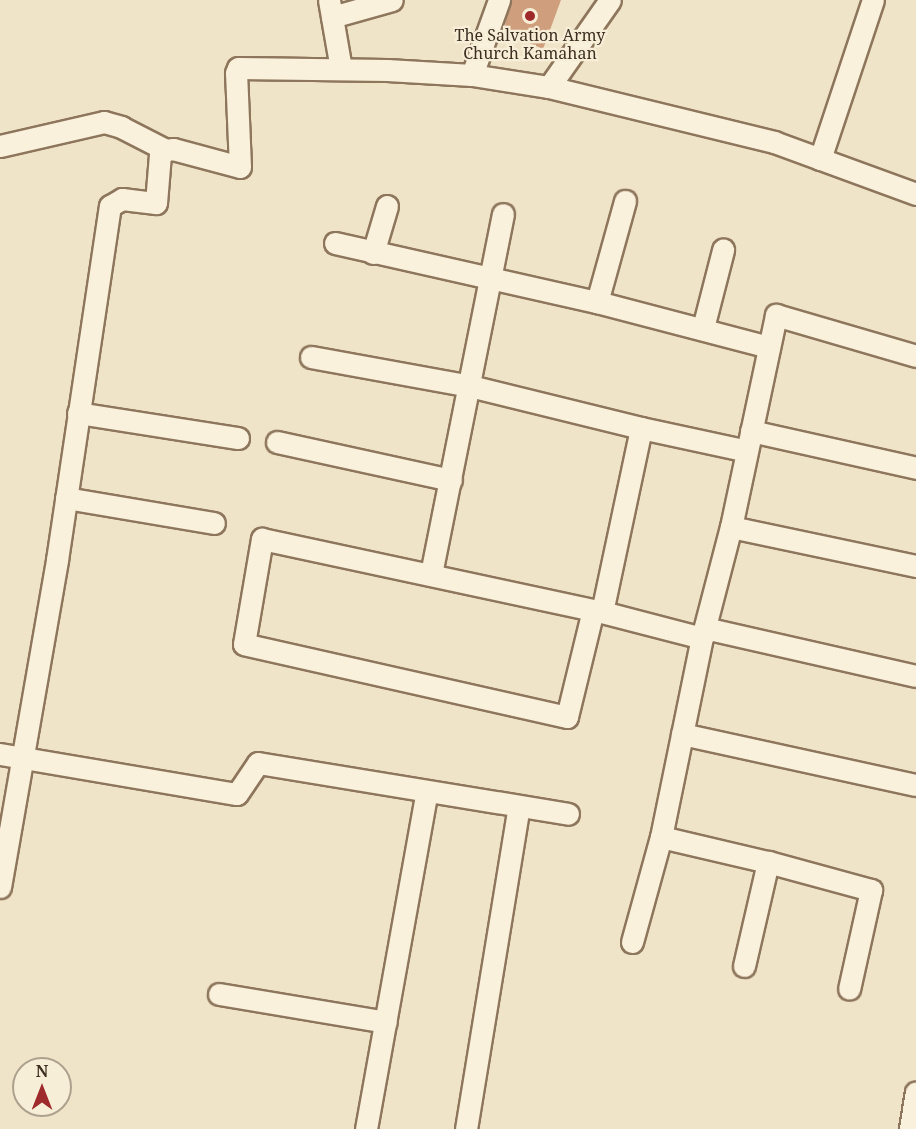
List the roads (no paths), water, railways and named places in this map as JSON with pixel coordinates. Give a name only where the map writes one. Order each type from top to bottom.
[{"type":"street","points":[[341,69],[330,8],[392,0]]},
{"type":"street","points":[[472,75],[499,0]]},
{"type":"street","points":[[549,87],[610,0]]},
{"type":"street","points":[[820,159],[873,0]]},
{"type":"street","points":[[0,886],[66,498],[110,206],[122,199],[156,203],[160,154],[166,150],[173,149],[240,167],[236,73],[238,68],[341,69],[472,75],[549,87],[774,142],[916,195]]},
{"type":"street","points":[[0,146],[104,122],[121,127],[166,150]]},
{"type":"street","points":[[597,302],[625,201]]},
{"type":"street","points":[[373,253],[387,206]]},
{"type":"street","points":[[431,574],[503,213]]},
{"type":"street","points":[[335,243],[597,302],[769,347]]},
{"type":"street","points":[[703,328],[723,250]]},
{"type":"street","points":[[632,942],[661,837],[704,633],[731,527],[776,315],[916,356]]},
{"type":"street","points":[[310,357],[470,386],[641,428],[749,441],[916,468]]},
{"type":"street","points":[[78,413],[238,438]]},
{"type":"street","points":[[641,428],[597,611],[567,717],[244,644],[262,539],[597,611],[916,676]]},
{"type":"street","points":[[277,442],[451,480]]},
{"type":"street","points":[[66,498],[214,523]]},
{"type":"street","points":[[731,527],[916,566]]},
{"type":"street","points":[[682,734],[916,785]]},
{"type":"street","points":[[0,754],[237,794],[258,763],[568,814]]},
{"type":"street","points":[[366,1129],[427,791]]},
{"type":"street","points":[[466,1129],[519,806]]},
{"type":"street","points":[[661,837],[768,862],[870,890],[849,989]]},
{"type":"street","points":[[744,966],[768,862]]},
{"type":"street","points":[[219,994],[386,1022]]},
{"type":"street","points":[[910,1129],[916,1092]]},
{"type":"place","name":"The Salvation Army Church Kamahan","points":[[530,16]]}]
